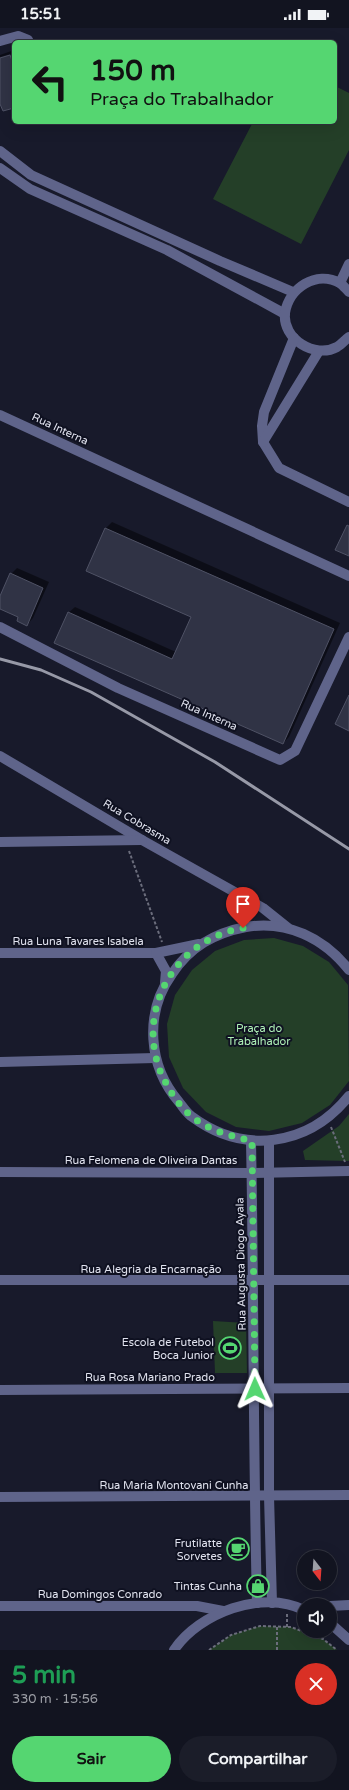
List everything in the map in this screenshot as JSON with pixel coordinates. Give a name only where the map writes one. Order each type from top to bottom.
[{"type":"street","points":[[0,41],[18,36],[28,40]]},
{"type":"street","points":[[0,151],[32,175],[220,261],[293,292]]},
{"type":"street","points":[[0,168],[30,189]]},
{"type":"street","points":[[0,177],[167,250],[285,314]]},
{"type":"street","points":[[340,283],[349,264]]},
{"type":"street","points":[[349,292],[340,283],[323,278],[306,282],[293,292],[285,314],[287,327],[294,338],[305,347],[319,351],[336,348],[349,338]]},
{"type":"street","points":[[294,338],[264,412],[262,426],[263,442],[279,468],[349,502]]},
{"type":"street","points":[[263,442],[319,351]]},
{"type":"street","name":"Rua Interna","points":[[0,415],[349,576]]},
{"type":"street","name":"Rua Interna","points":[[0,627],[118,688],[280,760],[295,751],[349,637]]},
{"type":"street","name":"Rua Cobrasma","points":[[0,756],[142,840],[263,908],[289,928]]},
{"type":"street","points":[[0,842],[142,840]]},
{"type":"street","points":[[259,925],[264,913],[263,908]]},
{"type":"street","points":[[349,962],[315,939],[289,928],[259,925],[228,930],[199,944],[180,962],[165,984],[155,1014],[152,1033],[155,1058],[168,1089],[190,1115],[218,1133],[252,1141],[269,1141],[290,1137],[310,1130],[328,1118],[349,1096]]},
{"type":"street","name":"Rua Luna Tavares Isabela","points":[[0,953],[161,952],[199,944]]},
{"type":"street","name":"Rua Luna Tavares Isabela","points":[[161,952],[166,971],[165,984]]},
{"type":"street","points":[[338,956],[349,970]]},
{"type":"street","points":[[0,1062],[155,1058]]},
{"type":"street","name":"Rua Augusta Diogo Ayala","points":[[252,1141],[255,1389],[254,1497],[257,1603]]},
{"type":"street","points":[[269,1141],[269,1496],[272,1603]]},
{"type":"street","name":"Rua Felomena de Oliveira Dantas","points":[[0,1172],[252,1173],[348,1171]]},
{"type":"street","name":"Rua Alegria da Encarnação","points":[[0,1280],[349,1280]]},
{"type":"street","name":"Rua Rosa Mariano Prado","points":[[0,1390],[349,1388]]},
{"type":"street","name":"Rua Maria Montovani Cunha","points":[[0,1497],[349,1496]]},
{"type":"street","points":[[174,1650],[179,1642],[199,1624],[223,1611],[257,1603],[272,1603],[297,1608]]},
{"type":"street","points":[[337,1606],[349,1605]]},
{"type":"street","name":"Rua Domingos Conrado","points":[[0,1606],[197,1606],[223,1611]]},
{"type":"street","points":[[337,1629],[349,1640]]},
{"type":"path","points":[[125,840],[161,952]]},
{"type":"path","points":[[328,1118],[348,1171]]},
{"type":"path","points":[[209,1650],[231,1635],[260,1626],[292,1627],[323,1639],[337,1650]]},
{"type":"path","points":[[277,1627],[277,1650]]},
{"type":"green space","points":[[337,87],[349,93],[349,150],[301,244],[213,199],[252,124],[337,124]]},
{"type":"green space","name":"Praça do Trabalhador","points":[[274,938],[303,946],[329,962],[348,985],[349,1081],[330,1105],[302,1123],[269,1131],[236,1127],[206,1112],[183,1088],[169,1057],[167,1024],[175,995],[192,970],[215,951],[244,940]]},
{"type":"green space","points":[[349,1114],[349,1161],[305,1160],[303,1151],[339,1126]]},
{"type":"green space","name":"Escola de Futebol Boca Junior","points":[[213,1321],[246,1323],[247,1373],[215,1373]]},
{"type":"green space","points":[[260,1626],[291,1627],[297,1629],[297,1638],[320,1638],[337,1650],[209,1650],[231,1635]]},
{"type":"building","points":[[10,55],[12,60],[12,109],[3,111],[0,104],[0,58]]},
{"type":"building","points":[[347,525],[349,526],[349,556],[335,550]]},
{"type":"building","points":[[105,528],[334,629],[283,744],[54,643],[68,612],[172,659],[191,617],[86,571]]},
{"type":"building","points":[[10,573],[43,588],[27,626],[17,621],[18,617],[0,609],[0,596]]},
{"type":"building","points":[[349,695],[349,731],[335,724]]},
{"type":"railway","points":[[0,659],[41,670],[91,692],[215,762],[349,849]]},
{"type":"place","name":"Escola de Futebol Boca Junior","points":[[230,1348]]},
{"type":"place","name":"Frutilatte Sorvetes","points":[[238,1549]]},
{"type":"place","name":"Tintas Cunha","points":[[258,1586]]},
{"type":"route","points":[[243,928],[228,930],[199,944],[180,962],[165,984],[156,1008],[152,1033],[155,1058],[168,1089],[190,1115],[218,1133],[252,1141],[255,1389]]}]
